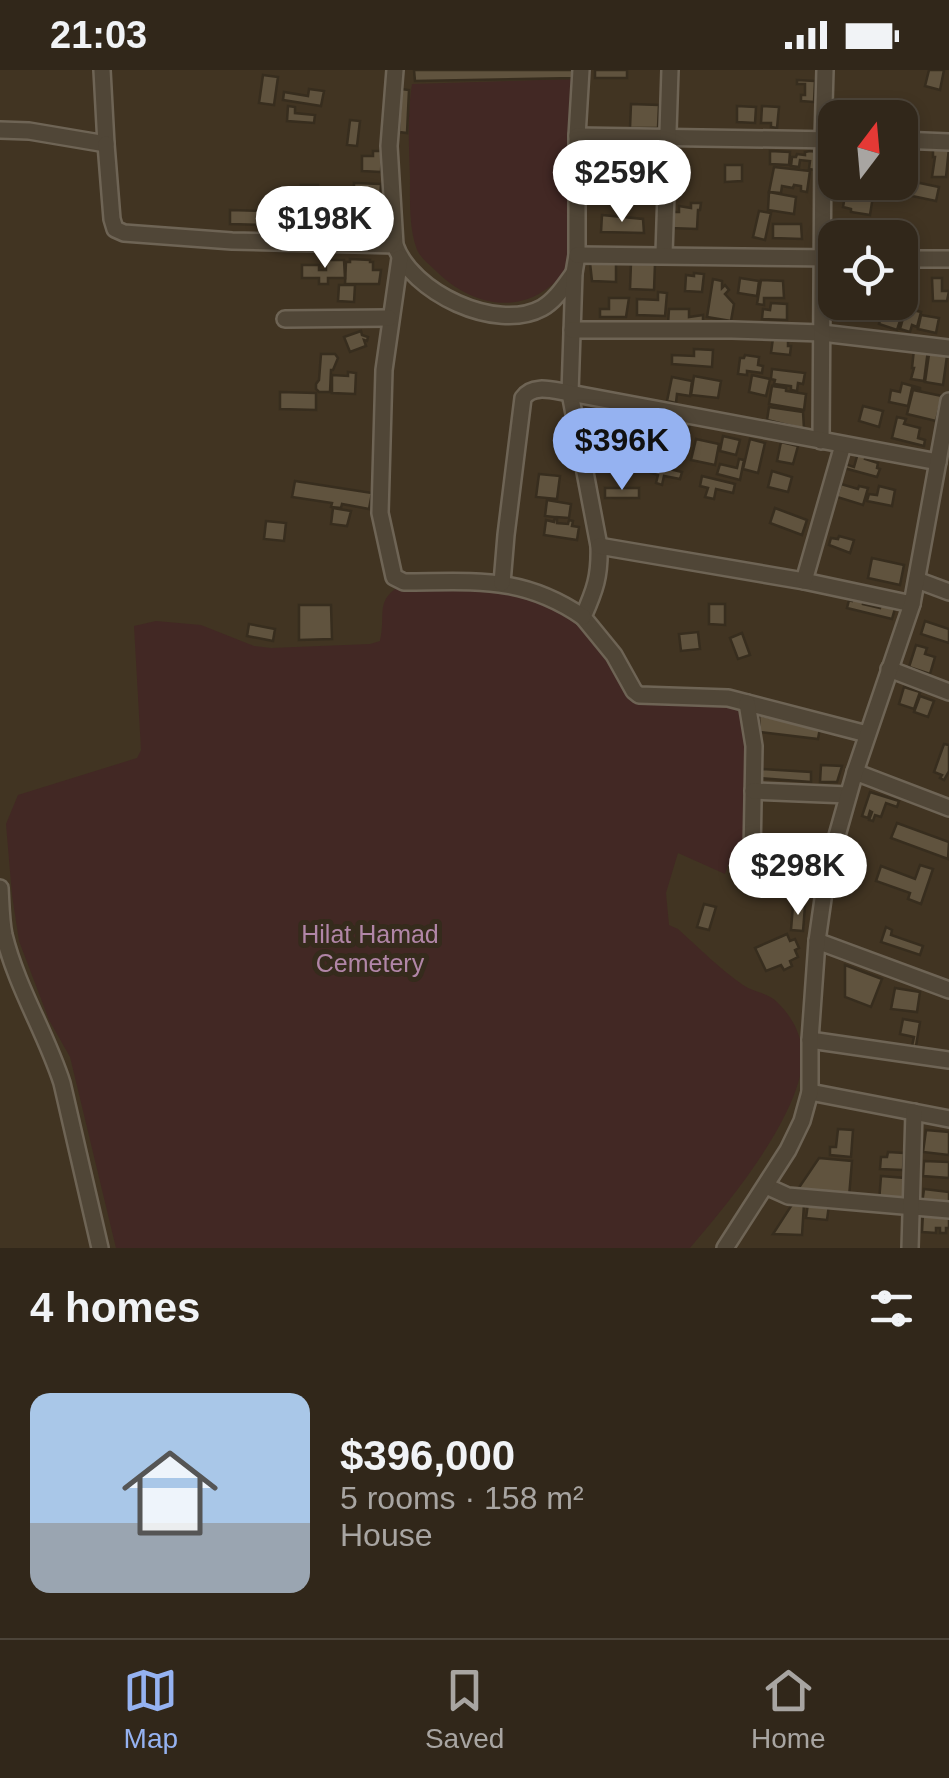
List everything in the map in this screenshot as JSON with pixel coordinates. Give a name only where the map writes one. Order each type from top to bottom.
[{"type":"street","points":[[102,70],[114,229],[124,233],[398,252],[429,287],[476,311],[495,315],[538,310],[549,303],[574,273]]},
{"type":"street","points":[[395,70],[389,146],[398,252],[384,370],[380,513],[394,578],[404,582],[502,583],[562,603],[582,617],[614,655],[639,695],[728,698],[867,734]]},
{"type":"street","points":[[580,70],[570,393],[599,546],[597,585],[582,617]]},
{"type":"street","points":[[664,254],[670,70]]},
{"type":"street","points":[[825,70],[827,100]]},
{"type":"street","points":[[0,130],[106,144]]},
{"type":"street","points":[[577,136],[818,140]]},
{"type":"street","points":[[918,141],[949,142]]},
{"type":"street","points":[[577,254],[818,258]]},
{"type":"street","points":[[918,258],[949,259]]},
{"type":"street","points":[[285,319],[389,318]]},
{"type":"street","points":[[821,441],[823,320]]},
{"type":"street","points":[[572,330],[822,333],[949,348]]},
{"type":"street","points":[[502,583],[524,398],[535,389],[938,462]]},
{"type":"street","points":[[725,1248],[788,1150],[810,1092],[817,941],[827,871],[867,734],[912,604],[938,462],[946,440],[949,401]]},
{"type":"street","points":[[804,581],[843,445]]},
{"type":"street","points":[[932,494],[949,500]]},
{"type":"street","points":[[599,546],[912,604]]},
{"type":"street","points":[[916,580],[949,592]]},
{"type":"street","points":[[889,669],[949,692]]},
{"type":"street","points":[[746,702],[754,746],[752,856],[764,866],[827,871]]},
{"type":"street","points":[[855,772],[949,808]]},
{"type":"street","points":[[754,792],[848,795]]},
{"type":"street","points":[[0,888],[3,930],[24,995],[62,1083],[100,1248]]},
{"type":"street","points":[[817,941],[949,990]]},
{"type":"street","points":[[810,1040],[949,1060]]},
{"type":"street","points":[[810,1092],[949,1119]]},
{"type":"street","points":[[910,1248],[914,1112]]},
{"type":"street","points":[[766,1186],[788,1196],[949,1210]]},
{"type":"green space","points":[[575,79],[574,260],[566,272],[534,297],[504,303],[475,297],[448,281],[417,251],[410,213],[412,84]]},
{"type":"green space","name":"Hilat Hamad Cemetery","points":[[408,581],[509,582],[576,609],[637,700],[740,702],[755,715],[759,775],[754,866],[728,865],[725,874],[678,853],[666,893],[669,925],[743,985],[774,999],[790,1017],[802,1053],[801,1072],[784,1118],[755,1165],[690,1248],[116,1248],[70,1057],[49,1020],[19,941],[6,824],[18,795],[137,758],[141,750],[134,626],[156,621],[201,625],[254,646],[271,648],[370,644],[380,641],[385,600]]},
{"type":"building","points":[[414,70],[575,70],[575,78],[415,81]]},
{"type":"building","points":[[595,70],[627,70],[627,78],[595,78]]},
{"type":"building","points":[[929,70],[944,70],[940,90],[925,86]]},
{"type":"building","points":[[263,75],[278,77],[274,105],[259,103]]},
{"type":"building","points":[[797,80],[815,81],[814,102],[801,101],[805,84],[797,84]]},
{"type":"building","points":[[309,89],[324,91],[321,106],[283,100],[284,92],[308,96]]},
{"type":"building","points":[[401,89],[409,90],[407,133],[399,132]]},
{"type":"building","points":[[631,104],[659,105],[658,128],[630,128]]},
{"type":"building","points":[[288,106],[295,107],[295,113],[315,115],[314,123],[287,121]]},
{"type":"building","points":[[737,106],[756,107],[755,123],[737,122]]},
{"type":"building","points":[[762,106],[779,107],[777,128],[761,123]]},
{"type":"building","points":[[350,120],[360,121],[357,146],[347,145]]},
{"type":"building","points":[[634,147],[665,148],[665,168],[634,171],[634,160],[640,158],[634,158]]},
{"type":"building","points":[[933,147],[949,148],[946,177],[932,177]]},
{"type":"building","points":[[373,151],[382,151],[381,172],[362,171],[362,156],[373,156]]},
{"type":"building","points":[[770,151],[790,152],[789,165],[770,164]]},
{"type":"building","points":[[817,152],[815,170],[809,169],[810,161],[800,160],[799,167],[791,166],[792,157]]},
{"type":"building","points":[[725,165],[742,165],[742,181],[725,182]]},
{"type":"building","points":[[774,167],[810,171],[807,192],[794,185],[782,186],[781,193],[769,192]]},
{"type":"building","points":[[354,183],[381,184],[380,199],[373,198],[373,192],[354,191]]},
{"type":"building","points":[[918,183],[939,187],[936,201],[918,197]]},
{"type":"building","points":[[301,185],[318,185],[319,212],[301,212],[301,197],[309,197],[309,193],[302,193]]},
{"type":"building","points":[[769,192],[796,197],[794,214],[768,210]]},
{"type":"building","points":[[844,200],[872,200],[870,215],[843,207]]},
{"type":"building","points":[[691,203],[701,203],[697,229],[670,228],[670,212],[679,212],[679,206],[691,208]]},
{"type":"building","points":[[230,210],[265,211],[264,225],[230,224]]},
{"type":"building","points":[[759,211],[771,213],[765,240],[753,237]]},
{"type":"building","points":[[602,215],[643,219],[644,233],[601,232]]},
{"type":"building","points":[[773,224],[801,224],[802,239],[773,238]]},
{"type":"building","points":[[326,260],[344,260],[345,278],[328,278],[328,284],[319,284],[319,278],[302,278],[302,265],[319,265],[319,270],[326,270]]},
{"type":"building","points":[[346,262],[373,262],[373,270],[381,270],[379,284],[345,284]]},
{"type":"building","points":[[590,263],[616,263],[616,282],[592,281]]},
{"type":"building","points":[[631,263],[655,264],[654,290],[630,289]]},
{"type":"building","points":[[704,274],[702,292],[685,291],[686,275]]},
{"type":"building","points":[[740,278],[759,281],[757,296],[738,293]]},
{"type":"building","points":[[932,278],[942,278],[942,291],[949,291],[947,301],[933,301]]},
{"type":"building","points":[[713,279],[722,281],[722,288],[725,285],[729,290],[725,294],[734,304],[731,321],[707,317]]},
{"type":"building","points":[[761,280],[783,281],[784,298],[764,298],[764,305],[757,304]]},
{"type":"building","points":[[339,285],[355,285],[354,302],[338,301]]},
{"type":"building","points":[[658,292],[667,293],[665,316],[637,315],[637,299],[658,300]]},
{"type":"building","points":[[609,298],[629,298],[626,317],[600,317],[600,309],[609,309]]},
{"type":"building","points":[[771,303],[787,304],[787,320],[762,319],[763,309],[770,310]]},
{"type":"building","points":[[669,309],[689,309],[689,317],[703,315],[703,324],[668,324]]},
{"type":"building","points":[[918,311],[921,312],[917,327],[912,325],[910,332],[900,329],[903,320],[918,320]]},
{"type":"building","points":[[921,315],[939,318],[936,333],[918,329]]},
{"type":"building","points":[[880,320],[900,320],[897,330],[879,324]]},
{"type":"building","points":[[361,331],[368,337],[364,340],[366,346],[350,352],[344,337]]},
{"type":"building","points":[[773,338],[788,340],[790,355],[771,353]]},
{"type":"building","points":[[694,349],[713,350],[712,367],[672,364],[672,355],[694,356]]},
{"type":"building","points":[[914,349],[928,350],[924,381],[911,379]]},
{"type":"building","points":[[321,354],[335,354],[338,358],[331,370],[330,392],[316,389]]},
{"type":"building","points":[[929,354],[947,356],[943,385],[925,382]]},
{"type":"building","points":[[759,357],[762,373],[738,374],[740,358]]},
{"type":"building","points":[[772,369],[805,373],[803,384],[798,383],[797,391],[791,390],[791,386],[774,384]]},
{"type":"building","points":[[348,372],[356,373],[355,394],[332,393],[332,375],[348,376]]},
{"type":"building","points":[[752,375],[770,379],[766,396],[749,392]]},
{"type":"building","points":[[694,376],[721,381],[718,398],[691,395]]},
{"type":"building","points":[[672,377],[692,381],[690,396],[677,394],[676,403],[667,401]]},
{"type":"building","points":[[902,383],[920,388],[912,388],[908,406],[889,402],[891,390],[900,392]]},
{"type":"building","points":[[772,386],[806,394],[804,410],[769,404]]},
{"type":"building","points":[[913,390],[942,396],[936,421],[907,414]]},
{"type":"building","points":[[280,392],[316,393],[316,410],[280,409]]},
{"type":"building","points":[[863,406],[883,411],[879,427],[859,421]]},
{"type":"building","points":[[769,407],[803,412],[804,429],[767,420]]},
{"type":"building","points":[[635,413],[642,414],[639,439],[626,430],[628,418],[634,418]]},
{"type":"building","points":[[897,417],[906,419],[904,424],[920,428],[918,438],[925,440],[924,446],[892,438]]},
{"type":"building","points":[[666,418],[690,424],[682,458],[674,456],[673,446],[661,443]]},
{"type":"building","points":[[723,436],[740,440],[736,455],[720,451]]},
{"type":"building","points":[[696,439],[719,444],[715,465],[691,460]]},
{"type":"building","points":[[750,439],[765,443],[758,473],[743,469]]},
{"type":"building","points":[[781,442],[798,446],[793,464],[777,461]]},
{"type":"building","points":[[858,453],[878,463],[877,477],[844,468],[845,464],[854,467]]},
{"type":"building","points":[[739,459],[744,460],[740,480],[717,474],[720,464],[737,468]]},
{"type":"building","points":[[653,465],[682,472],[680,479],[664,476],[662,485],[656,483],[658,475],[651,473]]},
{"type":"building","points":[[772,471],[792,477],[788,492],[768,487]]},
{"type":"building","points":[[539,474],[560,476],[557,499],[536,497]]},
{"type":"building","points":[[702,476],[735,484],[733,493],[716,489],[714,499],[705,497],[708,488],[700,486]]},
{"type":"building","points":[[295,481],[372,493],[369,509],[342,504],[341,508],[331,507],[332,503],[292,497]]},
{"type":"building","points":[[841,484],[868,488],[863,505],[837,497]]},
{"type":"building","points":[[879,486],[895,490],[892,506],[867,501],[869,494],[877,495]]},
{"type":"building","points":[[605,488],[639,488],[639,498],[605,498]]},
{"type":"building","points":[[547,500],[571,504],[569,518],[557,517],[557,523],[573,521],[572,526],[579,527],[577,540],[544,535],[546,520],[554,522],[555,517],[545,516]]},
{"type":"building","points":[[333,508],[351,511],[347,526],[331,524]]},
{"type":"building","points":[[775,508],[807,520],[802,535],[770,523]]},
{"type":"building","points":[[266,521],[286,523],[284,541],[264,539]]},
{"type":"building","points":[[831,538],[854,540],[850,553],[829,545]]},
{"type":"building","points":[[872,558],[904,565],[900,585],[868,578]]},
{"type":"building","points":[[854,596],[864,599],[863,604],[880,608],[882,601],[896,605],[892,619],[847,608]]},
{"type":"building","points":[[709,604],[725,604],[725,625],[709,624]]},
{"type":"building","points":[[299,605],[331,605],[332,639],[299,640]]},
{"type":"building","points":[[925,621],[949,629],[949,643],[921,634]]},
{"type":"building","points":[[249,624],[275,629],[273,641],[247,636]]},
{"type":"building","points":[[698,632],[700,649],[681,651],[679,634]]},
{"type":"building","points":[[742,633],[750,655],[738,659],[730,638]]},
{"type":"building","points":[[916,645],[927,648],[925,654],[935,657],[930,674],[909,667]]},
{"type":"building","points":[[904,687],[920,692],[914,709],[899,704]]},
{"type":"building","points":[[920,696],[934,701],[928,717],[914,712]]},
{"type":"building","points":[[759,715],[820,728],[818,739],[760,732]]},
{"type":"building","points":[[944,744],[949,745],[949,771],[944,780],[934,772]]},
{"type":"building","points":[[821,765],[842,766],[837,782],[820,782]]},
{"type":"building","points":[[761,769],[811,772],[811,782],[760,778]]},
{"type":"building","points":[[870,792],[899,801],[897,807],[886,803],[881,817],[875,815],[873,821],[869,820],[872,812],[868,818],[862,816]]},
{"type":"building","points":[[897,823],[949,842],[948,859],[891,838]]},
{"type":"building","points":[[920,865],[933,869],[921,904],[908,899],[910,893],[876,881],[881,866],[915,879]]},
{"type":"building","points":[[704,904],[716,907],[709,930],[697,927]]},
{"type":"building","points":[[793,905],[805,906],[803,931],[791,930]]},
{"type":"building","points":[[886,927],[892,930],[891,935],[923,946],[920,955],[881,942]]},
{"type":"building","points":[[787,934],[790,941],[795,939],[798,957],[784,970],[781,965],[766,971],[755,948]]},
{"type":"building","points":[[845,965],[882,979],[871,1007],[845,997]]},
{"type":"building","points":[[895,988],[920,992],[917,1012],[891,1009]]},
{"type":"building","points":[[903,1019],[920,1022],[916,1046],[912,1046],[914,1037],[900,1034]]},
{"type":"building","points":[[838,1129],[853,1130],[851,1157],[830,1155],[830,1147],[836,1147]]},
{"type":"building","points":[[926,1130],[949,1132],[949,1155],[923,1152]]},
{"type":"building","points":[[888,1152],[904,1153],[903,1170],[880,1169],[881,1157],[887,1157]]},
{"type":"building","points":[[819,1158],[852,1161],[849,1197],[796,1192]]},
{"type":"building","points":[[924,1161],[949,1162],[949,1178],[923,1176]]},
{"type":"building","points":[[881,1176],[905,1178],[903,1203],[879,1202]]},
{"type":"building","points":[[924,1189],[949,1192],[949,1207],[922,1204]]},
{"type":"building","points":[[793,1203],[804,1204],[802,1235],[773,1234]]},
{"type":"building","points":[[808,1203],[829,1205],[827,1220],[806,1218]]},
{"type":"building","points":[[923,1213],[949,1214],[946,1233],[940,1233],[940,1228],[936,1228],[936,1233],[922,1232]]}]
